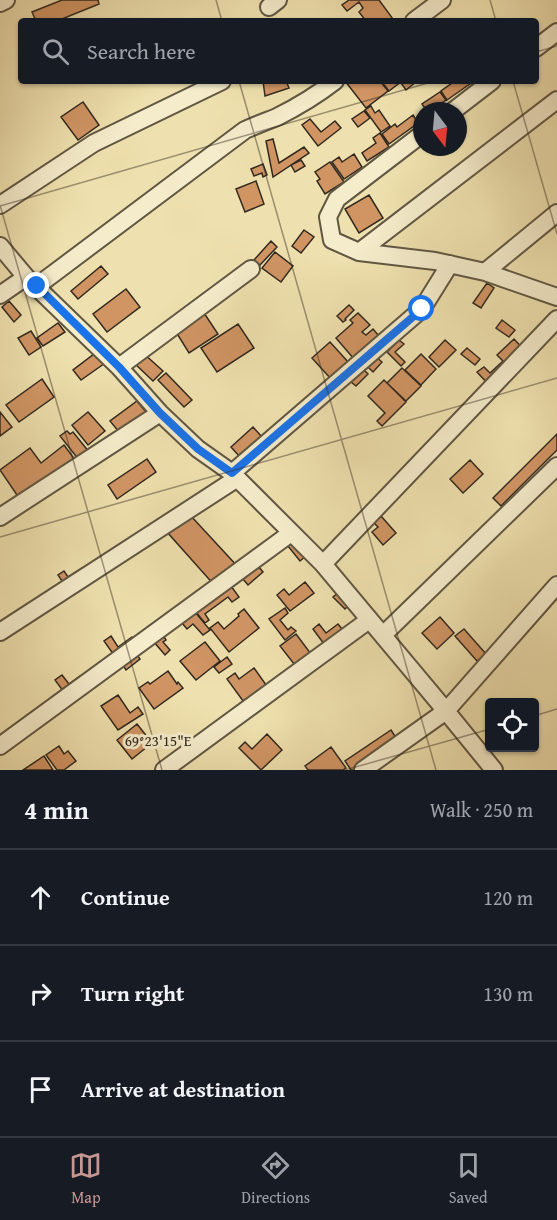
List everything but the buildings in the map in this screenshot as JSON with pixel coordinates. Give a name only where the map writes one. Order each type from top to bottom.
[{"type":"street","points":[[0,3],[6,0]]},
{"type":"street","points":[[418,18],[442,0]]},
{"type":"street","points":[[539,46],[557,32]]},
{"type":"street","points":[[0,205],[94,143],[216,84]]},
{"type":"street","points":[[0,295],[32,281],[245,129],[277,117],[331,84]]},
{"type":"street","points":[[465,102],[488,84]]},
{"type":"street","points":[[359,252],[557,100]]},
{"type":"street","points":[[413,142],[337,199],[328,217],[332,240],[359,252],[435,261],[485,272],[557,297]]},
{"type":"street","points":[[485,272],[557,213]]},
{"type":"street","points":[[0,246],[119,367],[160,413],[198,449],[234,476],[323,564],[494,770]]},
{"type":"street","points":[[0,632],[234,476],[422,309],[450,264]]},
{"type":"street","points":[[119,367],[251,269]]},
{"type":"street","points":[[323,564],[557,319]]},
{"type":"street","points":[[0,517],[160,413]]},
{"type":"street","points":[[383,635],[557,466]]},
{"type":"street","points":[[0,746],[291,533]]},
{"type":"street","points":[[363,770],[447,711],[557,585]]},
{"type":"street","points":[[164,770],[369,620]]},
{"type":"route","points":[[37,286],[119,367],[160,413],[198,449],[232,473],[422,309]]}]
